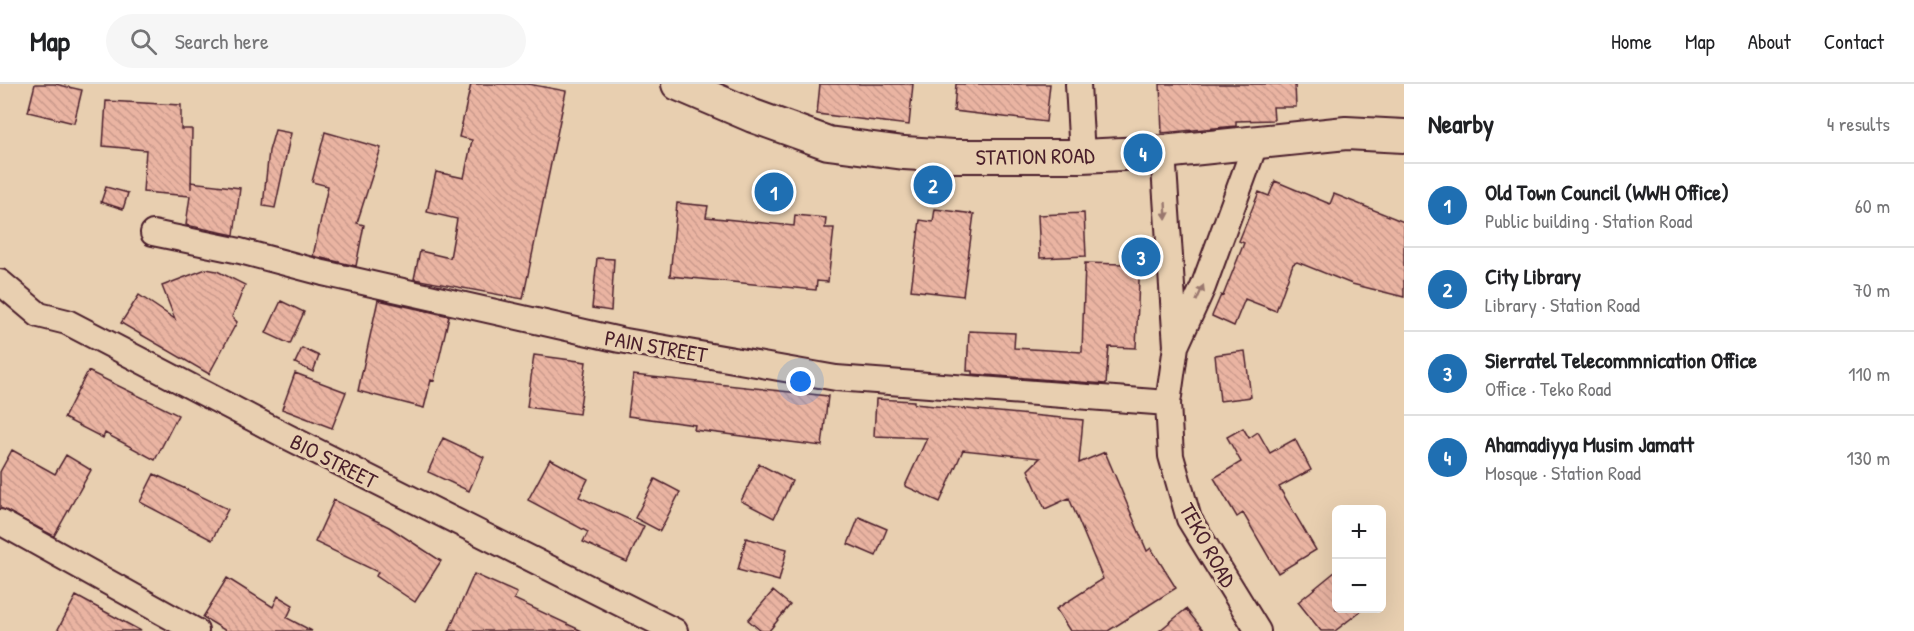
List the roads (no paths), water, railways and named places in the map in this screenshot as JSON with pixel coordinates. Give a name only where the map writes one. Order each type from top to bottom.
[{"type":"main road","name":"STATION ROAD","points":[[678,84],[753,116],[828,143],[904,153],[954,156],[1082,156],[1163,152],[1346,133],[1404,136]]},
{"type":"street","points":[[1078,84],[1082,156]]},
{"type":"street","name":"TEKO ROAD","points":[[1176,346],[1203,287],[1256,142]]},
{"type":"street","name":"TEKO ROAD","points":[[1163,152],[1176,346],[1168,404],[1171,456],[1190,519],[1258,631]]},
{"type":"street","name":"PAIN STREET","points":[[153,233],[240,251],[322,273],[620,340],[836,378],[1168,404]]},
{"type":"street","name":"BIO STREET","points":[[0,282],[39,315],[67,322],[288,437],[675,631]]},
{"type":"street","points":[[0,522],[196,631]]},
{"type":"place","name":"Ahamadiyya Musim Jamatt","points":[[1143,153]]},
{"type":"place","name":"City Library","points":[[933,185]]},
{"type":"place","name":"Old Town Council (WWH Office)","points":[[774,192]]},
{"type":"place","name":"Sierratel Telecommnication Office","points":[[1141,257]]}]
